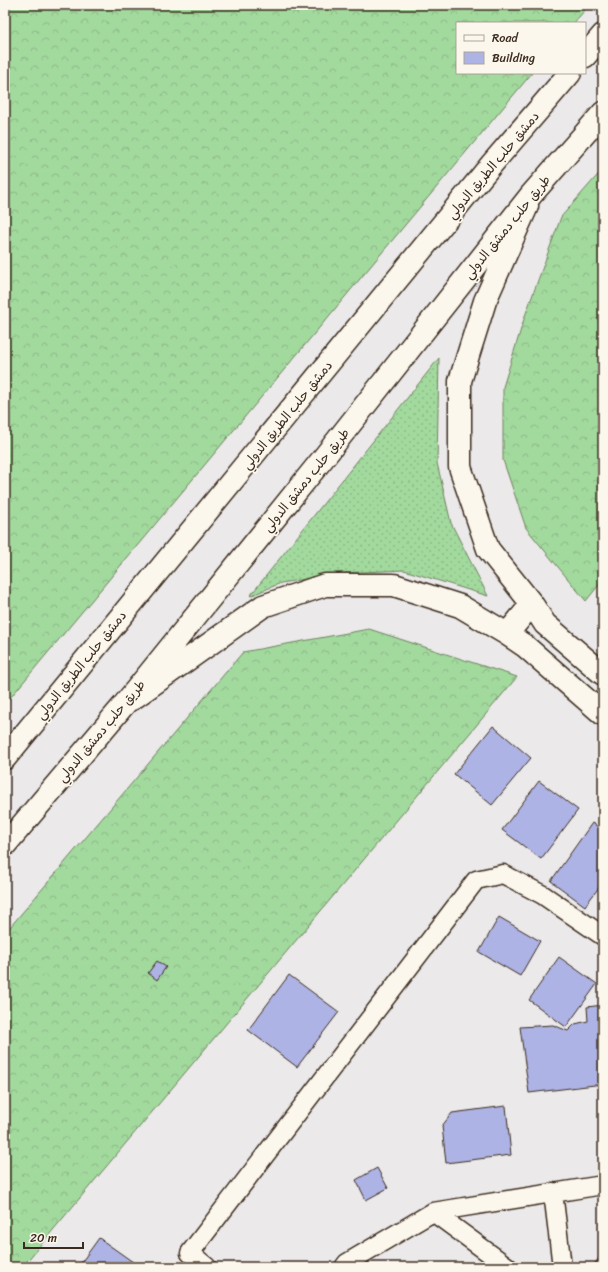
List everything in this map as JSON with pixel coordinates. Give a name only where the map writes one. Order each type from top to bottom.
[{"type":"main road","points":[[586,55],[603,35]]},
{"type":"main road","name":"دمشق حلب الطريق الدولي","points":[[5,758],[491,165],[569,74]]},
{"type":"main road","name":"طريق حلب دمشق الدولي","points":[[5,845],[123,706],[325,456],[531,195],[603,113]]},
{"type":"main road","points":[[531,195],[485,301],[460,381],[460,467],[488,549],[532,604],[545,624],[603,674]]},
{"type":"main road","points":[[123,706],[263,606],[325,585],[394,585],[460,606],[507,634],[525,646],[603,714]]},
{"type":"main road","points":[[507,634],[532,604]]},
{"type":"street","points":[[207,1267],[190,1253],[476,880],[503,874],[543,895],[603,936]]},
{"type":"street","points":[[344,1267],[347,1263],[433,1212],[603,1185]]},
{"type":"street","points":[[553,1192],[562,1267]]},
{"type":"street","points":[[433,1212],[508,1267]]},
{"type":"green space","points":[[5,5],[589,5],[575,22],[456,22],[456,74],[531,74],[5,704]]},
{"type":"green space","points":[[603,169],[603,580],[586,601],[526,528],[503,460],[503,387],[525,316],[561,217]]},
{"type":"green space","points":[[439,358],[437,463],[451,523],[488,596],[404,570],[341,573],[281,583],[250,596]]},
{"type":"green space","points":[[369,629],[517,677],[22,1267],[5,1267],[5,933],[243,652]]},
{"type":"building","points":[[493,726],[531,758],[492,805],[454,774]]},
{"type":"building","points":[[539,781],[578,810],[541,859],[502,830]]},
{"type":"building","points":[[592,823],[603,830],[603,882],[585,906],[551,881]]},
{"type":"building","points":[[499,917],[540,941],[520,976],[479,952]]},
{"type":"building","points":[[559,957],[597,984],[566,1027],[529,1000]]},
{"type":"building","points":[[157,961],[166,967],[157,980],[148,973]]},
{"type":"building","points":[[289,975],[339,1012],[297,1067],[248,1030]]},
{"type":"building","points":[[603,1005],[603,1084],[529,1093],[520,1027],[553,1025],[568,1031],[575,1024],[588,1021],[587,1007]]},
{"type":"building","points":[[506,1106],[511,1155],[446,1163],[442,1126],[452,1113]]},
{"type":"building","points":[[377,1168],[388,1188],[366,1200],[356,1180]]},
{"type":"building","points":[[99,1238],[140,1267],[78,1267]]},
{"type":"building","points":[[603,1253],[603,1267],[592,1267]]}]
